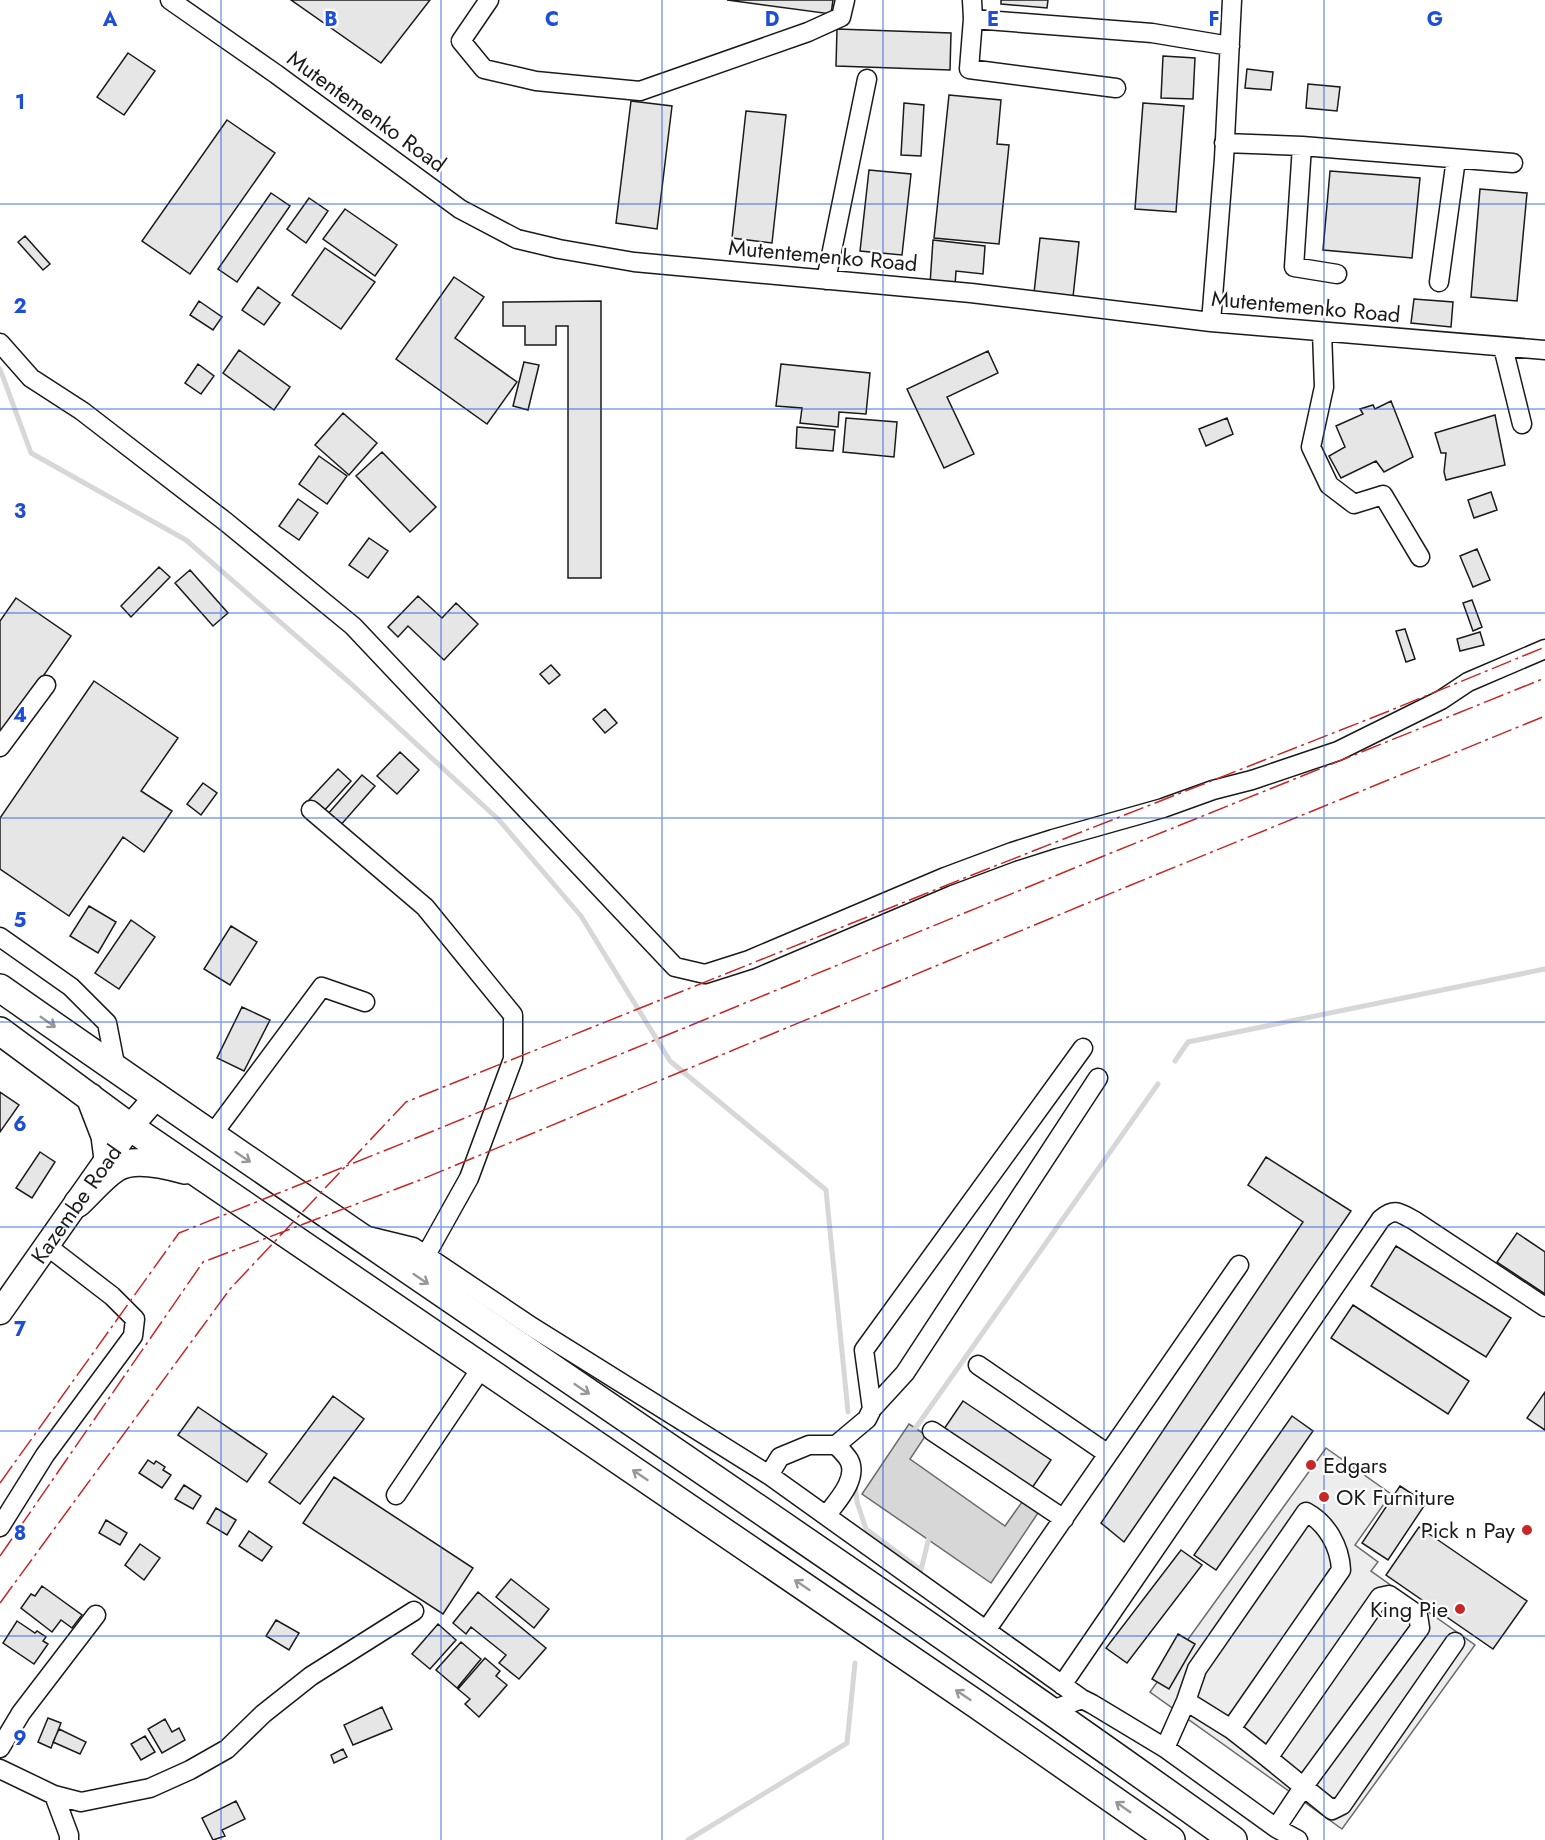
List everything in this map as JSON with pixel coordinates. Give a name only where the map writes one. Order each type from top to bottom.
[{"type":"highway","points":[[0,988],[212,1136],[1052,1710],[1233,1840]]},
{"type":"highway","points":[[0,1031],[130,1127],[979,1706],[1171,1840]]},
{"type":"highway","points":[[90,1097],[105,1136],[108,1159]]},
{"type":"highway","points":[[78,1203],[117,1167],[139,1163],[158,1163],[198,1173]]},
{"type":"main road","name":"Kazembe Road","points":[[0,1312],[130,1127],[156,1097]]},
{"type":"street","name":"Mutentemenko Road","points":[[170,0],[276,74],[460,209],[517,239],[634,262],[971,293],[1211,322],[1545,350]]},
{"type":"street","points":[[489,0],[461,41],[484,69],[536,81],[640,91],[808,32],[841,17],[845,0]]},
{"type":"street","points":[[972,0],[973,19],[969,69],[1116,88]]},
{"type":"street","points":[[1211,322],[1232,0]]},
{"type":"street","points":[[973,19],[1152,33],[1230,46]]},
{"type":"street","points":[[826,280],[867,79]]},
{"type":"street","points":[[1224,143],[1302,146],[1513,163]]},
{"type":"street","points":[[1302,146],[1294,267],[1337,274]]},
{"type":"street","points":[[1439,282],[1456,159]]},
{"type":"street","points":[[1322,332],[1324,387],[1311,447],[1329,485],[1354,504],[1383,495],[1420,557]]},
{"type":"street","points":[[0,343],[31,378],[82,411],[225,522],[353,626],[675,968],[705,974],[749,960],[945,877],[1012,852],[1163,808],[1338,751],[1441,700],[1468,682],[1545,649]]},
{"type":"street","points":[[1503,347],[1522,424]]},
{"type":"street","points":[[0,747],[46,685]]},
{"type":"street","points":[[311,810],[425,907],[513,1015],[513,1059],[470,1178],[426,1255]]},
{"type":"street","points":[[0,937],[71,987],[107,1023],[116,1069]]},
{"type":"street","points":[[212,1136],[322,987],[365,1002]]},
{"type":"street","points":[[872,1409],[864,1350],[1083,1048]]},
{"type":"street","points":[[769,1475],[780,1457],[809,1445],[836,1445],[867,1419],[872,1409],[905,1373],[1098,1078]]},
{"type":"street","points":[[1062,1684],[1381,1219],[1388,1213],[1398,1212],[1415,1221],[1545,1307]]},
{"type":"street","points":[[354,1233],[413,1247],[532,1327],[769,1475],[1082,1699],[1165,1748],[1276,1828],[1298,1840]]},
{"type":"street","points":[[0,1527],[45,1455],[133,1336],[135,1318],[112,1296],[47,1246]]},
{"type":"street","points":[[987,1629],[1239,1265]]},
{"type":"street","points":[[978,1365],[1108,1454]]},
{"type":"street","points":[[396,1495],[482,1367]]},
{"type":"street","points":[[932,1431],[1064,1519]]},
{"type":"street","points":[[826,1516],[852,1476],[850,1461],[836,1445]]},
{"type":"street","points":[[1165,1748],[1186,1701],[1197,1669],[1306,1512],[1317,1518],[1327,1531],[1340,1555],[1341,1570],[1231,1729]]},
{"type":"street","points":[[1268,1758],[1380,1597],[1389,1595],[1418,1615],[1420,1628],[1304,1786],[1276,1828]]},
{"type":"street","points":[[0,1769],[54,1795],[81,1802],[150,1788],[190,1770],[227,1749],[263,1714],[311,1676],[414,1611]]},
{"type":"street","points":[[0,1748],[21,1713],[96,1616]]},
{"type":"street","points":[[1186,1701],[1231,1729],[1332,1810],[1342,1805],[1455,1642]]},
{"type":"street","points":[[1052,1710],[1082,1699]]},
{"type":"street","points":[[54,1795],[69,1840]]},
{"type":"shaded area","points":[[909,1424],[926,1435],[910,1459],[1005,1526],[1022,1502],[1038,1513],[991,1583],[862,1494]]},
{"type":"shaded area","points":[[1326,1448],[1391,1494],[1355,1545],[1378,1562],[1371,1571],[1475,1645],[1342,1829],[1150,1692]]},
{"type":"building","points":[[291,0],[430,0],[381,63]]},
{"type":"building","points":[[727,0],[833,0],[831,14]]},
{"type":"building","points":[[1001,0],[1048,0],[1047,8],[1001,4]]},
{"type":"building","points":[[837,29],[951,33],[950,70],[836,66]]},
{"type":"building","points":[[128,53],[155,71],[124,115],[97,97]]},
{"type":"building","points":[[1163,56],[1195,58],[1193,99],[1161,98]]},
{"type":"building","points":[[1247,69],[1273,72],[1271,90],[1245,88]]},
{"type":"building","points":[[1308,84],[1340,87],[1337,111],[1306,108]]},
{"type":"building","points":[[949,95],[1001,100],[997,144],[1009,145],[999,244],[934,238]]},
{"type":"building","points":[[631,101],[672,106],[657,229],[616,223]]},
{"type":"building","points":[[904,103],[924,105],[921,156],[901,155]]},
{"type":"building","points":[[1143,103],[1184,106],[1176,212],[1135,209]]},
{"type":"building","points":[[746,111],[786,115],[772,243],[732,238]]},
{"type":"building","points":[[227,120],[275,153],[190,274],[142,241]]},
{"type":"building","points":[[869,170],[911,174],[902,255],[860,251]]},
{"type":"building","points":[[1330,171],[1420,178],[1412,258],[1323,250]]},
{"type":"building","points":[[1480,189],[1527,193],[1517,301],[1471,297]]},
{"type":"building","points":[[271,193],[290,206],[237,282],[218,269]]},
{"type":"building","points":[[309,198],[328,211],[306,243],[287,229]]},
{"type":"building","points":[[345,209],[397,245],[375,276],[323,239]]},
{"type":"building","points":[[25,236],[50,264],[43,270],[18,242]]},
{"type":"building","points":[[1040,238],[1079,242],[1073,297],[1034,293]]},
{"type":"building","points":[[933,240],[985,246],[983,274],[956,271],[955,286],[930,284]]},
{"type":"building","points":[[325,248],[375,282],[341,329],[292,295]]},
{"type":"building","points":[[454,277],[484,297],[455,338],[517,382],[487,424],[396,359]]},
{"type":"building","points":[[258,287],[280,303],[264,325],[242,310]]},
{"type":"building","points":[[1414,299],[1453,302],[1451,327],[1411,323]]},
{"type":"building","points":[[199,301],[222,317],[213,330],[190,315]]},
{"type":"building","points":[[601,301],[601,578],[568,578],[568,326],[556,326],[556,345],[525,345],[525,326],[503,326],[503,302]]},
{"type":"building","points":[[239,350],[290,387],[274,410],[223,373]]},
{"type":"building","points":[[988,351],[998,373],[947,397],[974,454],[944,468],[907,389]]},
{"type":"building","points":[[524,362],[539,365],[528,410],[513,406]]},
{"type":"building","points":[[198,364],[214,376],[201,394],[185,383]]},
{"type":"building","points":[[781,364],[870,373],[866,414],[839,412],[838,427],[800,423],[802,408],[776,406]]},
{"type":"building","points":[[1391,401],[1413,457],[1384,472],[1376,461],[1341,478],[1329,456],[1345,447],[1336,426],[1363,414],[1360,409],[1373,405],[1375,409]]},
{"type":"building","points":[[343,413],[377,443],[349,475],[315,445]]},
{"type":"building","points":[[1495,415],[1505,465],[1446,480],[1444,472],[1446,453],[1441,453],[1435,433]]},
{"type":"building","points":[[846,418],[897,422],[894,457],[843,452]]},
{"type":"building","points":[[1227,418],[1233,434],[1206,446],[1199,429]]},
{"type":"building","points":[[797,427],[835,430],[833,451],[796,448]]},
{"type":"building","points":[[382,452],[436,507],[410,532],[356,476]]},
{"type":"building","points":[[319,456],[347,476],[327,504],[299,484]]},
{"type":"building","points":[[1491,492],[1497,510],[1474,518],[1468,500]]},
{"type":"building","points":[[298,499],[318,513],[299,540],[279,526]]},
{"type":"building","points":[[369,538],[388,551],[368,578],[349,565]]},
{"type":"building","points":[[1477,549],[1490,580],[1473,587],[1460,556]]},
{"type":"building","points":[[159,567],[170,577],[131,617],[121,606]]},
{"type":"building","points":[[190,570],[228,613],[213,626],[175,583]]},
{"type":"building","points":[[418,596],[442,618],[456,603],[478,624],[444,660],[408,626],[398,637],[388,627]]},
{"type":"building","points":[[16,598],[71,636],[3,734],[0,732],[0,621]]},
{"type":"building","points":[[1472,600],[1482,627],[1473,631],[1463,603]]},
{"type":"building","points":[[1405,629],[1415,659],[1406,662],[1396,631]]},
{"type":"building","points":[[1480,632],[1484,645],[1460,651],[1457,639]]},
{"type":"building","points":[[551,665],[560,675],[549,684],[540,674]]},
{"type":"building","points":[[94,681],[178,738],[141,791],[172,811],[144,852],[123,837],[69,916],[0,869],[0,818]]},
{"type":"building","points":[[605,709],[617,723],[605,733],[593,719]]},
{"type":"building","points":[[400,752],[419,770],[397,794],[377,776]]},
{"type":"building","points":[[338,769],[351,781],[323,812],[309,800]]},
{"type":"building","points":[[362,775],[375,786],[339,827],[327,815]]},
{"type":"building","points":[[203,783],[217,793],[201,815],[187,804]]},
{"type":"building","points":[[89,906],[116,922],[98,953],[70,936]]},
{"type":"building","points":[[131,920],[155,937],[119,989],[95,973]]},
{"type":"building","points":[[231,926],[257,942],[230,985],[204,969]]},
{"type":"building","points":[[242,1007],[270,1020],[244,1071],[217,1058]]},
{"type":"building","points":[[0,1092],[19,1105],[0,1132]]},
{"type":"building","points":[[40,1152],[55,1162],[32,1198],[16,1188]]},
{"type":"building","points":[[1266,1157],[1351,1211],[1124,1542],[1101,1523],[1303,1222],[1248,1185]]},
{"type":"building","points":[[1517,1233],[1545,1252],[1545,1294],[1497,1262]]},
{"type":"building","points":[[1396,1246],[1511,1318],[1486,1357],[1371,1286]]},
{"type":"building","points":[[1353,1305],[1469,1381],[1448,1414],[1331,1338]]},
{"type":"building","points":[[1545,1392],[1545,1430],[1527,1418]]},
{"type":"building","points":[[333,1396],[364,1419],[300,1504],[269,1482]]},
{"type":"building","points":[[963,1401],[1051,1460],[1032,1488],[944,1429]]},
{"type":"building","points":[[198,1407],[267,1454],[247,1482],[178,1435]]},
{"type":"building","points":[[1292,1416],[1313,1431],[1216,1570],[1194,1555]]},
{"type":"building","points":[[148,1460],[154,1464],[156,1461],[165,1467],[163,1470],[171,1475],[162,1488],[139,1473]]},
{"type":"building","points":[[334,1477],[473,1568],[443,1614],[303,1523]]},
{"type":"building","points":[[184,1485],[201,1496],[193,1509],[175,1499]]},
{"type":"building","points":[[1400,1486],[1426,1503],[1388,1560],[1362,1543]]},
{"type":"building","points":[[216,1508],[236,1520],[227,1535],[207,1523]]},
{"type":"building","points":[[106,1520],[127,1533],[120,1545],[99,1533]]},
{"type":"building","points":[[1419,1527],[1527,1601],[1493,1649],[1386,1575]]},
{"type":"building","points":[[249,1531],[272,1547],[262,1561],[239,1546]]},
{"type":"building","points":[[140,1544],[160,1558],[144,1580],[125,1565]]},
{"type":"building","points":[[1181,1550],[1202,1565],[1127,1663],[1106,1648]]},
{"type":"building","points":[[511,1579],[549,1609],[534,1628],[496,1597]]},
{"type":"building","points":[[42,1586],[82,1615],[72,1628],[61,1620],[52,1632],[21,1608],[31,1594],[35,1596]]},
{"type":"building","points":[[478,1592],[546,1648],[519,1679],[499,1663],[506,1655],[471,1627],[466,1634],[453,1623]]},
{"type":"building","points":[[276,1620],[299,1633],[289,1650],[266,1636]]},
{"type":"building","points":[[17,1621],[35,1633],[37,1631],[46,1637],[43,1641],[48,1644],[34,1664],[3,1643]]},
{"type":"building","points":[[438,1624],[456,1640],[430,1669],[412,1654]]},
{"type":"building","points":[[1178,1634],[1195,1644],[1169,1689],[1152,1679]]},
{"type":"building","points":[[461,1642],[481,1659],[457,1688],[436,1670]]},
{"type":"building","points":[[485,1658],[500,1671],[496,1676],[507,1685],[479,1717],[465,1704],[470,1699],[458,1689]]},
{"type":"building","points":[[382,1707],[392,1729],[353,1745],[344,1725]]},
{"type":"building","points":[[48,1718],[61,1723],[51,1748],[38,1742]]},
{"type":"building","points":[[165,1719],[172,1732],[179,1728],[185,1740],[162,1753],[148,1729]]},
{"type":"building","points":[[59,1729],[86,1742],[80,1754],[53,1742]]},
{"type":"building","points":[[145,1736],[155,1752],[141,1760],[131,1744]]},
{"type":"building","points":[[343,1749],[347,1757],[334,1763],[331,1755]]},
{"type":"building","points":[[236,1801],[245,1819],[222,1830],[225,1836],[213,1840],[202,1818]]},
{"type":"waterway","points":[[0,369],[31,453],[186,540],[349,682],[499,820],[581,916],[670,1061],[826,1190],[848,1412]]},
{"type":"waterway","points":[[1175,1061],[1188,1042],[1545,969]]},
{"type":"waterway","points":[[912,1433],[1158,1084]]},
{"type":"waterway","points":[[855,1484],[857,1502],[866,1529],[921,1570],[930,1533]]},
{"type":"waterway","points":[[688,1840],[847,1743],[855,1663]]},
{"type":"power","points":[[0,1603],[230,1289],[406,1102],[1545,647]]},
{"type":"power","points":[[0,1483],[179,1233],[1545,678]]},
{"type":"power","points":[[0,1556],[203,1262],[420,1180],[1545,716]]},
{"type":"place","name":"Edgars","points":[[1311,1465]]},
{"type":"place","name":"OK Furniture","points":[[1324,1497]]},
{"type":"place","name":"Pick n Pay","points":[[1527,1530]]},
{"type":"place","name":"King Pie","points":[[1460,1609]]}]
